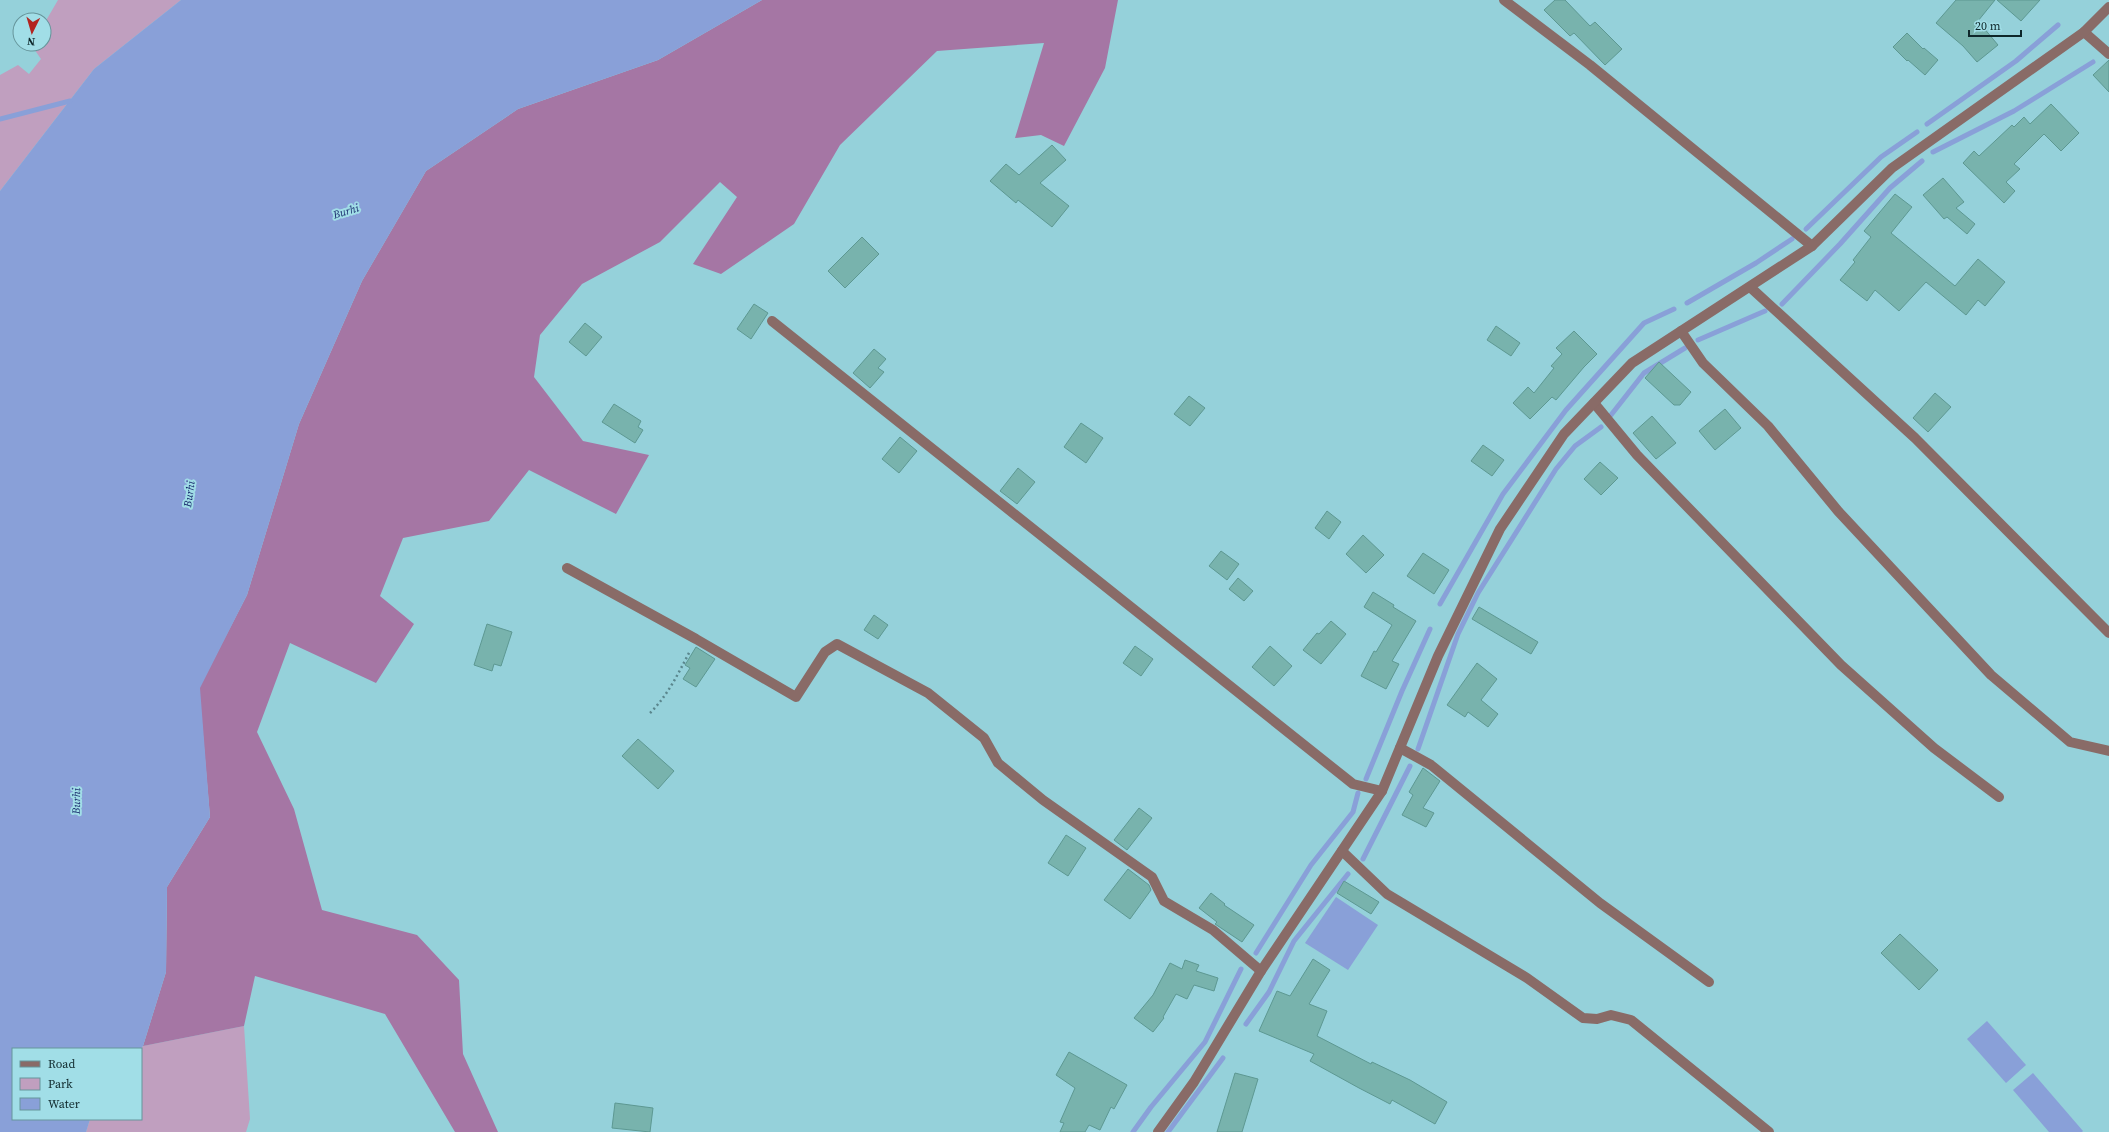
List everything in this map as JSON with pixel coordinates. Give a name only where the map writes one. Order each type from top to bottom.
[{"type":"street","points":[[1504,0],[1590,65],[1812,246]]},
{"type":"street","points":[[1158,1132],[1194,1082],[1261,971],[1382,791],[1438,656],[1500,529],[1564,434],[1632,363],[1812,246],[1892,168],[2084,32],[2109,8]]},
{"type":"street","points":[[2084,32],[2109,54]]},
{"type":"street","points":[[1750,287],[1915,438],[2109,633]]},
{"type":"street","points":[[772,322],[1353,784],[1382,791]]},
{"type":"street","points":[[1681,331],[1703,362],[1768,426],[1838,511],[1991,675],[2070,742],[2109,751]]},
{"type":"street","points":[[1594,403],[1637,455],[1841,665],[1934,748],[1999,797]]},
{"type":"street","points":[[567,568],[696,638],[796,697],[825,652],[837,644],[928,693],[984,738],[998,763],[1043,800],[1152,877],[1164,901],[1213,930],[1261,971]]},
{"type":"street","points":[[1400,748],[1431,765],[1600,903],[1709,982]]},
{"type":"street","points":[[1342,851],[1387,894],[1527,978],[1582,1018],[1597,1019],[1611,1015],[1631,1020],[1769,1132]]},
{"type":"path","points":[[650,713],[661,702],[672,686],[696,638]]},
{"type":"green space","points":[[58,0],[181,0],[94,69],[0,191],[0,75],[18,65],[29,74],[41,59],[36,52],[52,52],[51,12]]},
{"type":"green space","points":[[244,1026],[250,1119],[246,1132],[86,1132],[90,1120],[142,1120],[141,1048],[143,1046]]},
{"type":"shaded area","points":[[762,0],[1118,0],[1105,68],[1064,146],[1041,135],[1015,138],[1044,43],[937,51],[840,145],[794,224],[721,274],[693,264],[737,197],[720,182],[660,242],[582,284],[540,335],[534,377],[583,441],[649,455],[616,514],[529,470],[489,521],[403,538],[380,596],[414,624],[376,683],[290,643],[257,732],[294,809],[322,910],[417,935],[459,980],[463,1054],[498,1132],[455,1132],[385,1014],[255,976],[244,1026],[143,1046],[166,972],[167,887],[210,817],[199,688],[247,595],[299,424],[362,281],[426,171],[518,109],[658,60]]},
{"type":"water","name":"Burhi","points":[[181,0],[762,0],[658,60],[518,109],[426,171],[362,281],[299,424],[247,595],[200,688],[210,817],[167,887],[166,972],[143,1046],[141,1048],[12,1048],[12,1120],[90,1120],[86,1132],[0,1132],[0,191],[94,69]]},
{"type":"water","points":[[1336,897],[1378,925],[1348,970],[1305,943]]},
{"type":"water","points":[[1987,1021],[2026,1065],[2006,1083],[1967,1039]]},
{"type":"water","points":[[2033,1073],[2083,1131],[2082,1132],[2049,1132],[2013,1090]]},
{"type":"building","points":[[1555,0],[1565,0],[1590,26],[1595,22],[1622,49],[1605,65],[1574,33],[1570,36],[1544,10]]},
{"type":"building","points":[[1956,0],[1995,0],[1978,21],[1998,45],[1977,62],[1963,46],[1936,23]]},
{"type":"building","points":[[1997,0],[2040,0],[2021,21]]},
{"type":"building","points":[[1907,33],[1923,49],[1924,48],[1938,60],[1925,75],[1908,60],[1907,61],[1893,47]]},
{"type":"building","points":[[2109,60],[2109,92],[2093,75]]},
{"type":"building","points":[[2051,104],[2079,133],[2061,151],[2044,134],[2014,164],[2020,169],[2006,182],[2015,191],[2004,203],[1963,163],[1974,151],[1979,156],[2012,125],[2014,127],[2024,117],[2030,124]]},
{"type":"building","points":[[1052,145],[1066,160],[1040,183],[1069,206],[1052,227],[1018,200],[1016,203],[990,181],[1006,164],[1019,175]]},
{"type":"building","points":[[1943,178],[1964,202],[1956,208],[1975,224],[1967,234],[1947,217],[1944,219],[1923,195]]},
{"type":"building","points":[[1895,194],[1912,207],[1891,233],[1955,286],[1978,259],[2005,282],[1985,306],[1978,300],[1966,315],[1926,282],[1899,311],[1875,290],[1867,301],[1840,280],[1855,262],[1853,260],[1871,237],[1864,231]]},
{"type":"building","points":[[862,237],[879,254],[845,288],[828,271]]},
{"type":"building","points":[[754,304],[768,313],[751,339],[737,329]]},
{"type":"building","points":[[585,323],[602,337],[586,356],[569,342]]},
{"type":"building","points":[[1496,326],[1520,343],[1511,356],[1487,340]]},
{"type":"building","points":[[1574,331],[1597,354],[1556,400],[1552,397],[1530,419],[1513,403],[1528,387],[1534,393],[1554,368],[1551,366],[1562,354],[1556,348]]},
{"type":"building","points":[[874,349],[886,359],[878,368],[884,372],[870,388],[853,373]]},
{"type":"building","points":[[1659,362],[1691,392],[1680,405],[1674,405],[1645,378]]},
{"type":"building","points":[[1935,393],[1951,407],[1928,432],[1913,418]]},
{"type":"building","points":[[1189,396],[1205,408],[1190,426],[1174,414]]},
{"type":"building","points":[[614,404],[641,421],[638,427],[643,430],[635,443],[602,422]]},
{"type":"building","points":[[1725,409],[1741,428],[1715,450],[1699,431]]},
{"type":"building","points":[[1652,416],[1676,443],[1656,459],[1633,433]]},
{"type":"building","points":[[1081,423],[1103,438],[1086,463],[1064,447]]},
{"type":"building","points":[[900,437],[917,451],[899,473],[882,459]]},
{"type":"building","points":[[1483,445],[1504,460],[1492,476],[1471,461]]},
{"type":"building","points":[[1600,462],[1618,478],[1601,495],[1584,479]]},
{"type":"building","points":[[1018,468],[1035,482],[1017,504],[1000,491]]},
{"type":"building","points":[[1327,511],[1341,522],[1329,539],[1315,528]]},
{"type":"building","points":[[1363,535],[1384,555],[1366,573],[1346,554]]},
{"type":"building","points":[[1221,551],[1239,564],[1227,580],[1209,566]]},
{"type":"building","points":[[1423,553],[1449,570],[1434,594],[1407,576]]},
{"type":"building","points":[[1238,578],[1253,591],[1244,601],[1229,589]]},
{"type":"building","points":[[1373,592],[1394,605],[1393,607],[1416,621],[1392,661],[1399,664],[1386,689],[1361,676],[1374,651],[1376,652],[1392,625],[1364,607]]},
{"type":"building","points":[[1479,607],[1538,642],[1531,654],[1472,619]]},
{"type":"building","points":[[874,615],[888,625],[878,639],[864,630]]},
{"type":"building","points":[[1331,621],[1346,634],[1321,664],[1303,650],[1317,633],[1319,634]]},
{"type":"building","points":[[487,624],[512,632],[501,666],[494,664],[492,671],[474,665]]},
{"type":"building","points":[[1135,646],[1153,659],[1141,676],[1123,663]]},
{"type":"building","points":[[1270,646],[1292,666],[1274,686],[1252,667]]},
{"type":"building","points":[[696,647],[715,659],[696,687],[683,679],[690,668],[685,665]]},
{"type":"building","points":[[1477,663],[1497,679],[1481,700],[1498,714],[1488,727],[1468,712],[1465,717],[1447,705]]},
{"type":"building","points":[[638,739],[674,771],[658,789],[622,756]]},
{"type":"building","points":[[1423,768],[1440,781],[1423,808],[1434,813],[1426,827],[1402,815],[1413,795],[1409,792]]},
{"type":"building","points":[[1139,808],[1152,818],[1127,850],[1114,840]]},
{"type":"building","points":[[1066,835],[1086,848],[1068,876],[1048,863]]},
{"type":"building","points":[[1128,869],[1149,885],[1151,890],[1130,919],[1104,900]]},
{"type":"building","points":[[1344,881],[1379,902],[1371,914],[1337,893]]},
{"type":"building","points":[[1211,893],[1225,904],[1224,905],[1254,925],[1242,942],[1215,924],[1217,922],[1199,908]]},
{"type":"building","points":[[1900,934],[1938,970],[1919,990],[1881,953]]},
{"type":"building","points":[[1313,959],[1330,970],[1309,1004],[1327,1011],[1317,1036],[1371,1064],[1372,1062],[1410,1080],[1447,1102],[1435,1124],[1392,1100],[1390,1104],[1310,1061],[1314,1054],[1259,1031],[1277,991],[1290,996]]},
{"type":"building","points":[[1185,960],[1199,965],[1196,971],[1218,978],[1214,991],[1194,985],[1187,999],[1176,994],[1163,1017],[1164,1018],[1153,1032],[1134,1018],[1153,995],[1170,963],[1182,969]]},
{"type":"building","points":[[1069,1052],[1127,1085],[1114,1109],[1111,1107],[1100,1130],[1089,1125],[1085,1132],[1060,1132],[1064,1123],[1060,1122],[1075,1088],[1056,1075]]},
{"type":"building","points":[[1235,1073],[1258,1079],[1242,1132],[1217,1132]]},
{"type":"building","points":[[615,1103],[653,1108],[650,1132],[612,1128]]},
{"type":"waterway","points":[[1927,124],[2016,61],[2058,25]]},
{"type":"waterway","points":[[1933,152],[2014,111],[2093,62]]},
{"type":"waterway","points":[[0,119],[70,101]]},
{"type":"waterway","points":[[1806,229],[1881,157],[1917,132]]},
{"type":"waterway","points":[[1782,304],[1840,244],[1890,188],[1922,161]]},
{"type":"waterway","points":[[1687,303],[1756,263],[1792,239]]},
{"type":"waterway","points":[[1440,604],[1503,494],[1566,410],[1644,323],[1674,309]]},
{"type":"waterway","points":[[1698,340],[1765,311]]},
{"type":"waterway","points":[[1611,415],[1644,373],[1685,348]]},
{"type":"waterway","points":[[1418,749],[1458,634],[1478,593],[1556,469],[1575,446],[1601,427]]},
{"type":"waterway","points":[[1366,779],[1402,691],[1430,629]]},
{"type":"waterway","points":[[1363,859],[1410,766]]},
{"type":"waterway","points":[[1256,953],[1311,865],[1353,812],[1358,793]]},
{"type":"waterway","points":[[1246,1024],[1269,992],[1294,941],[1348,874]]},
{"type":"waterway","points":[[1133,1132],[1151,1107],[1205,1042],[1241,969]]},
{"type":"waterway","points":[[1168,1132],[1223,1058]]}]
